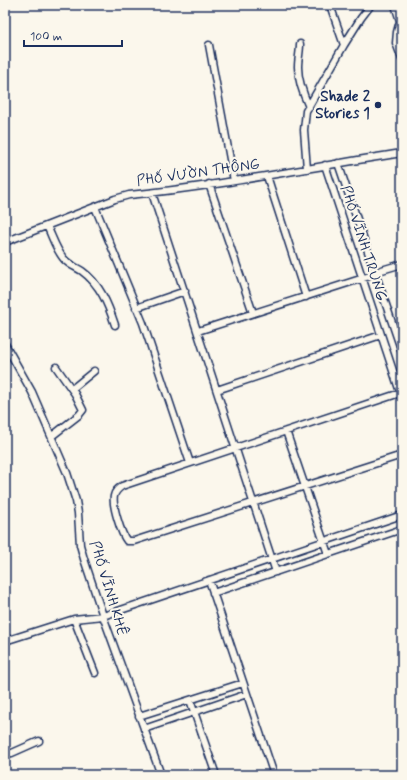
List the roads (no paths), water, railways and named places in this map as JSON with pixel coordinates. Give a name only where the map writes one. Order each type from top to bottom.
[{"type":"street","points":[[330,5],[344,45]]},
{"type":"street","points":[[307,168],[304,130],[306,111],[344,45],[361,18],[372,5]]},
{"type":"street","points":[[395,5],[400,21],[396,43],[402,58]]},
{"type":"street","points":[[300,44],[298,66],[299,78],[309,107]]},
{"type":"street","points":[[209,45],[234,181]]},
{"type":"street","name":"PHỐ VƯỜN THÔNG","points":[[5,242],[115,199],[129,195],[267,176],[324,165],[402,153]]},
{"type":"street","name":"PHỐ VĨNH TRUNG","points":[[338,163],[402,352]]},
{"type":"street","name":"PHỐ VĨNH TRUNG","points":[[324,165],[401,395]]},
{"type":"street","points":[[267,176],[306,297]]},
{"type":"street","points":[[209,184],[253,313]]},
{"type":"street","points":[[152,193],[276,572]]},
{"type":"street","points":[[95,207],[143,323],[190,463]]},
{"type":"street","points":[[47,226],[64,258],[72,266],[82,271],[95,283],[102,293],[115,325]]},
{"type":"street","points":[[198,331],[362,279],[402,264]]},
{"type":"street","points":[[136,308],[185,292]]},
{"type":"street","points":[[217,390],[381,335]]},
{"type":"street","name":"PHỐ VĨNH KHÊ","points":[[5,344],[32,392],[67,473],[76,501],[80,545],[103,616],[161,775]]},
{"type":"street","points":[[52,436],[79,415],[83,410],[72,389],[56,367]]},
{"type":"street","points":[[72,389],[94,371]]},
{"type":"street","points":[[401,395],[286,431],[122,486],[116,491],[113,497],[114,505],[123,537],[128,541],[134,541],[402,455]]},
{"type":"street","points":[[286,431],[328,554]]},
{"type":"street","points":[[5,641],[74,619],[103,616],[402,515]]},
{"type":"street","points":[[213,594],[402,529]]},
{"type":"street","points":[[209,580],[274,775]]},
{"type":"street","points":[[74,619],[95,673]]},
{"type":"street","points":[[139,716],[243,683]]},
{"type":"street","points":[[144,729],[247,694]]},
{"type":"street","points":[[190,700],[216,775]]},
{"type":"street","points":[[5,754],[12,753],[39,741]]},
{"type":"place","name":"Shade 2 Stories 1","points":[[378,105]]}]
